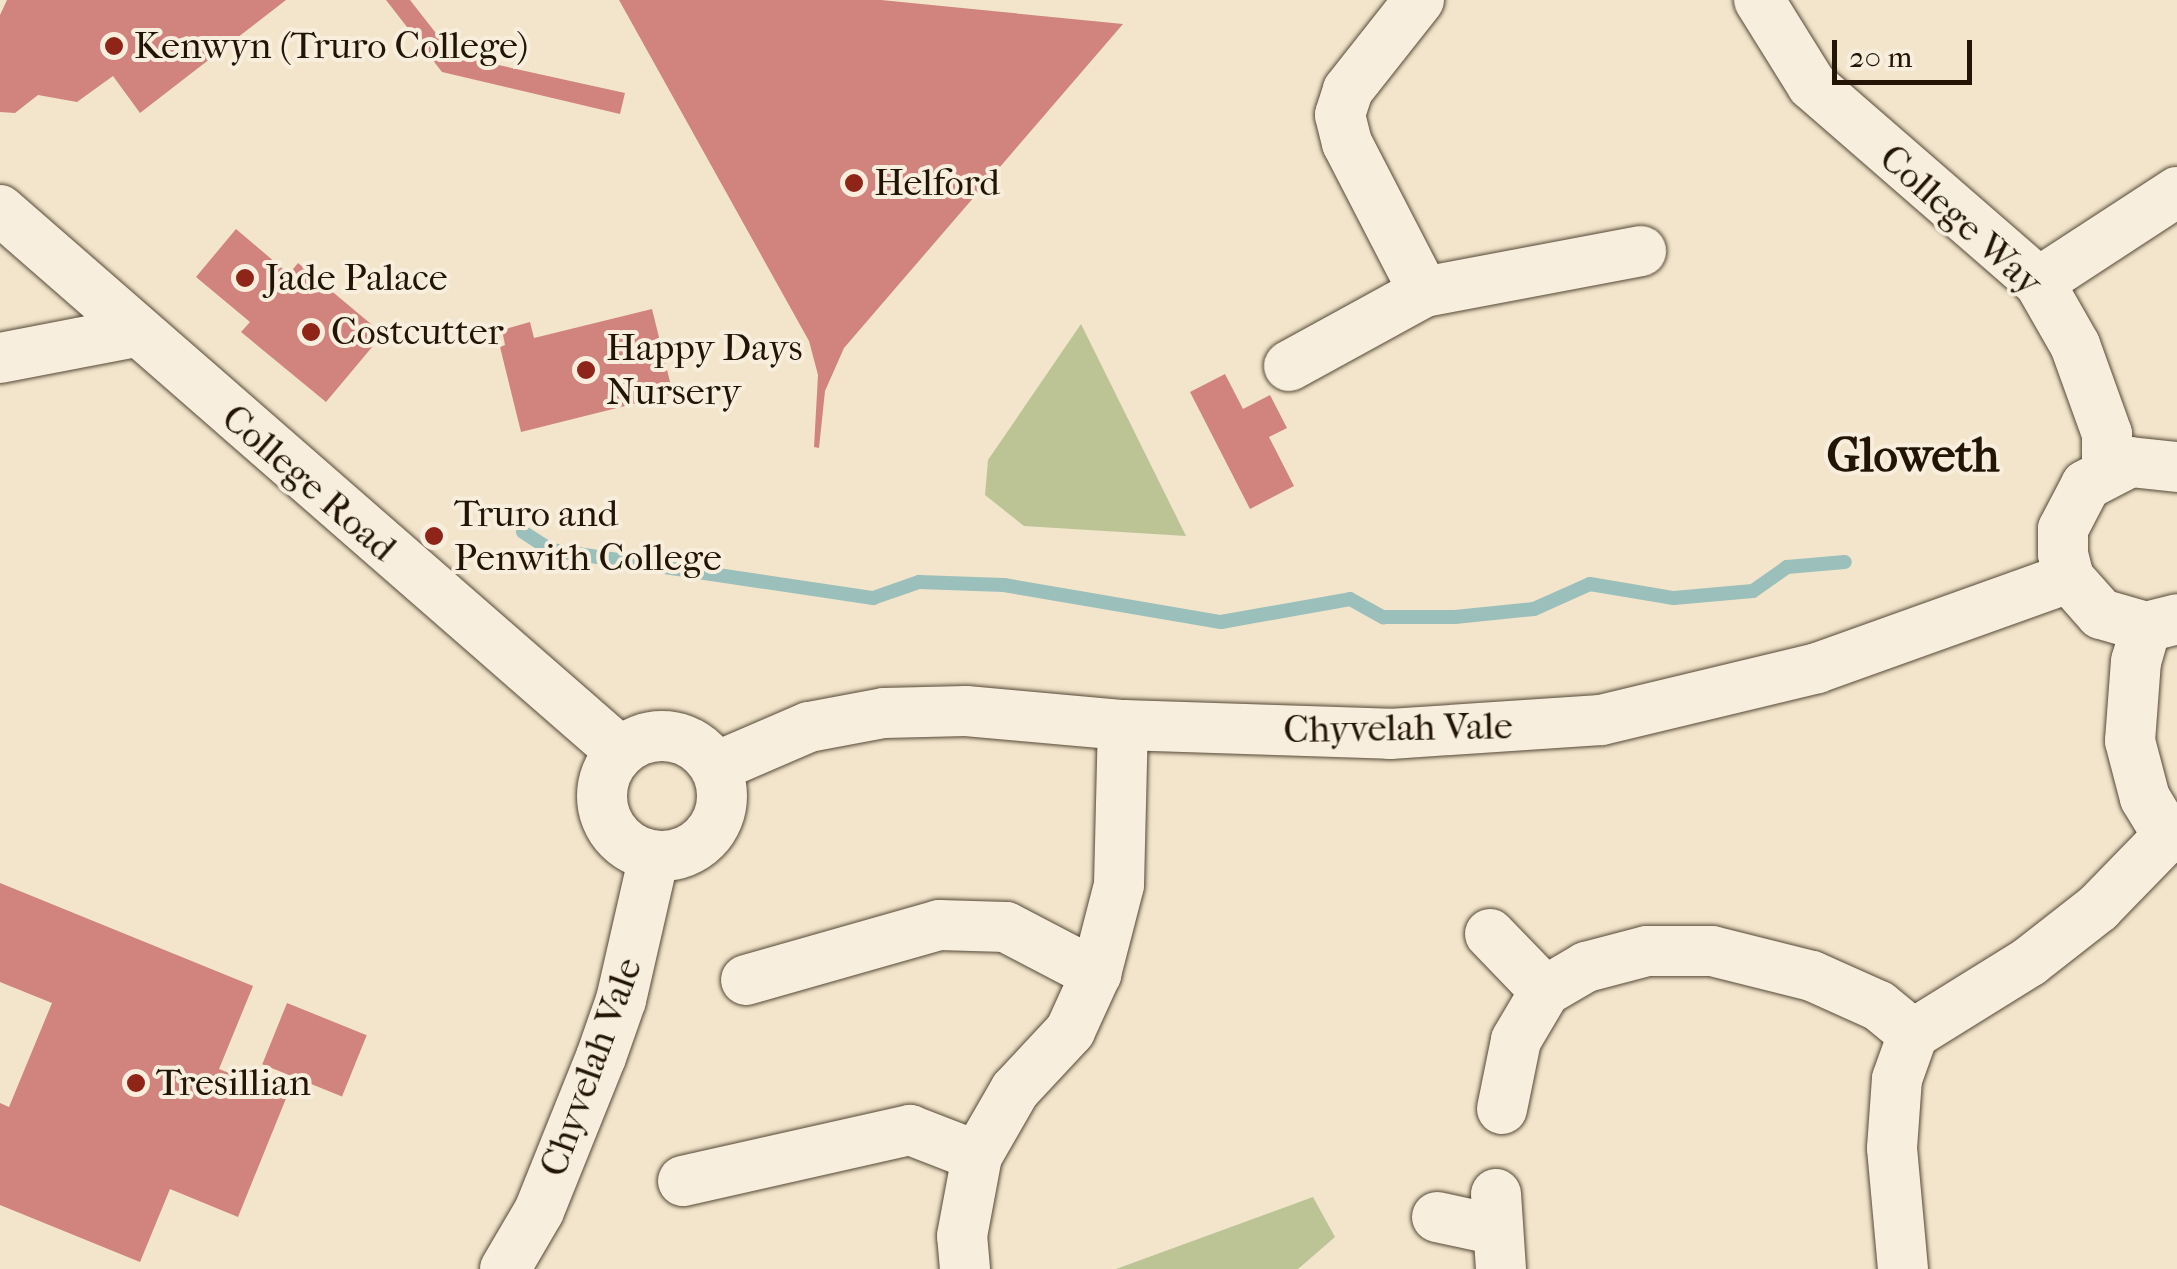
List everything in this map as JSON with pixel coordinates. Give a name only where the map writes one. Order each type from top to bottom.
[{"type":"street","points":[[1420,0],[1348,90],[1340,115],[1347,142],[1424,292]]},
{"type":"street","name":"College Way","points":[[1759,0],[1812,85],[2039,282],[2075,345],[2107,434],[2107,470]]},
{"type":"street","points":[[2039,282],[2177,192]]},
{"type":"street","name":"College Road","points":[[0,210],[135,332],[621,752]]},
{"type":"street","points":[[1289,366],[1424,292],[1641,250]]},
{"type":"street","points":[[0,358],[135,332]]},
{"type":"street","points":[[1903,1269],[1892,1148],[1898,1078],[1913,1034],[2029,962],[2098,908],[2173,837],[2145,798],[2130,741],[2136,661],[2162,623],[2101,614],[2070,578],[2064,529],[2072,506],[2107,470],[2130,462],[2177,467]]},
{"type":"street","name":"Chyvelah Vale","points":[[716,767],[808,726],[884,712],[966,711],[1123,725],[1390,734],[1601,720],[1817,668],[2070,578]]},
{"type":"street","points":[[965,1269],[962,1236],[977,1156],[1015,1090],[1070,1031],[1096,974],[1119,885],[1123,725]]},
{"type":"street","points":[[664,736],[684,740],[716,767],[721,807],[714,827],[682,853],[654,856],[622,840],[603,804],[603,784],[621,752],[664,736]]},
{"type":"street","name":"Chyvelah Vale","points":[[506,1269],[539,1211],[601,1057],[621,1000],[654,856]]},
{"type":"street","points":[[746,980],[939,924],[1006,927],[1096,974]]},
{"type":"street","points":[[1490,934],[1546,992]]},
{"type":"street","points":[[1502,1109],[1516,1040],[1546,992],[1586,966],[1647,950],[1712,951],[1812,976],[1879,1006],[1913,1034]]},
{"type":"street","points":[[683,1181],[910,1130],[977,1156]]},
{"type":"street","points":[[1437,1216],[1498,1231]]},
{"type":"green space","points":[[1081,324],[1186,536],[1024,526],[985,495],[988,460]]},
{"type":"green space","points":[[1313,1197],[1335,1237],[1298,1269],[1116,1269]]},
{"type":"building","name":"Kenwyn (Truro College)","points":[[7,0],[286,0],[140,113],[113,76],[77,102],[38,95],[15,113],[0,112],[0,15]]},
{"type":"building","points":[[386,0],[410,0],[453,55],[625,93],[620,114],[442,72]]},
{"type":"building","name":"Helford","points":[[619,0],[881,0],[1123,24],[844,348],[825,391],[819,448],[814,447],[818,375],[809,341]]},
{"type":"building","points":[[236,229],[289,274],[298,263],[383,334],[326,402],[241,332],[250,322],[196,277]]},
{"type":"building","name":"Happy Days Nursery","points":[[652,309],[673,394],[521,432],[500,347],[505,345],[502,330],[530,322],[534,338]]},
{"type":"building","points":[[1225,374],[1243,409],[1270,395],[1287,428],[1269,437],[1294,486],[1250,509],[1190,392]]},
{"type":"building","name":"Tresillian","points":[[0,883],[253,986],[219,1069],[287,1096],[238,1217],[170,1189],[140,1262],[0,1205],[0,1103],[9,1107],[52,1003],[0,982]]},
{"type":"building","points":[[287,1003],[367,1035],[342,1096],[262,1064]]},
{"type":"waterway","points":[[523,532],[551,550],[873,598],[919,582],[1004,585],[1221,622],[1350,599],[1383,617],[1455,617],[1534,609],[1590,584],[1674,598],[1753,591],[1787,567],[1845,562]]},
{"type":"place","name":"Kenwyn (Truro College)","points":[[114,46]]},
{"type":"place","name":"Helford","points":[[854,183]]},
{"type":"place","name":"Jade Palace","points":[[245,278]]},
{"type":"place","name":"Costcutter","points":[[311,332]]},
{"type":"place","name":"Happy Days Nursery","points":[[586,370]]},
{"type":"place","name":"Truro and Penwith College","points":[[434,536]]},
{"type":"place","name":"Tresillian","points":[[136,1083]]},
{"type":"district","name":"Gloweth","points":[[1913,456]]}]
